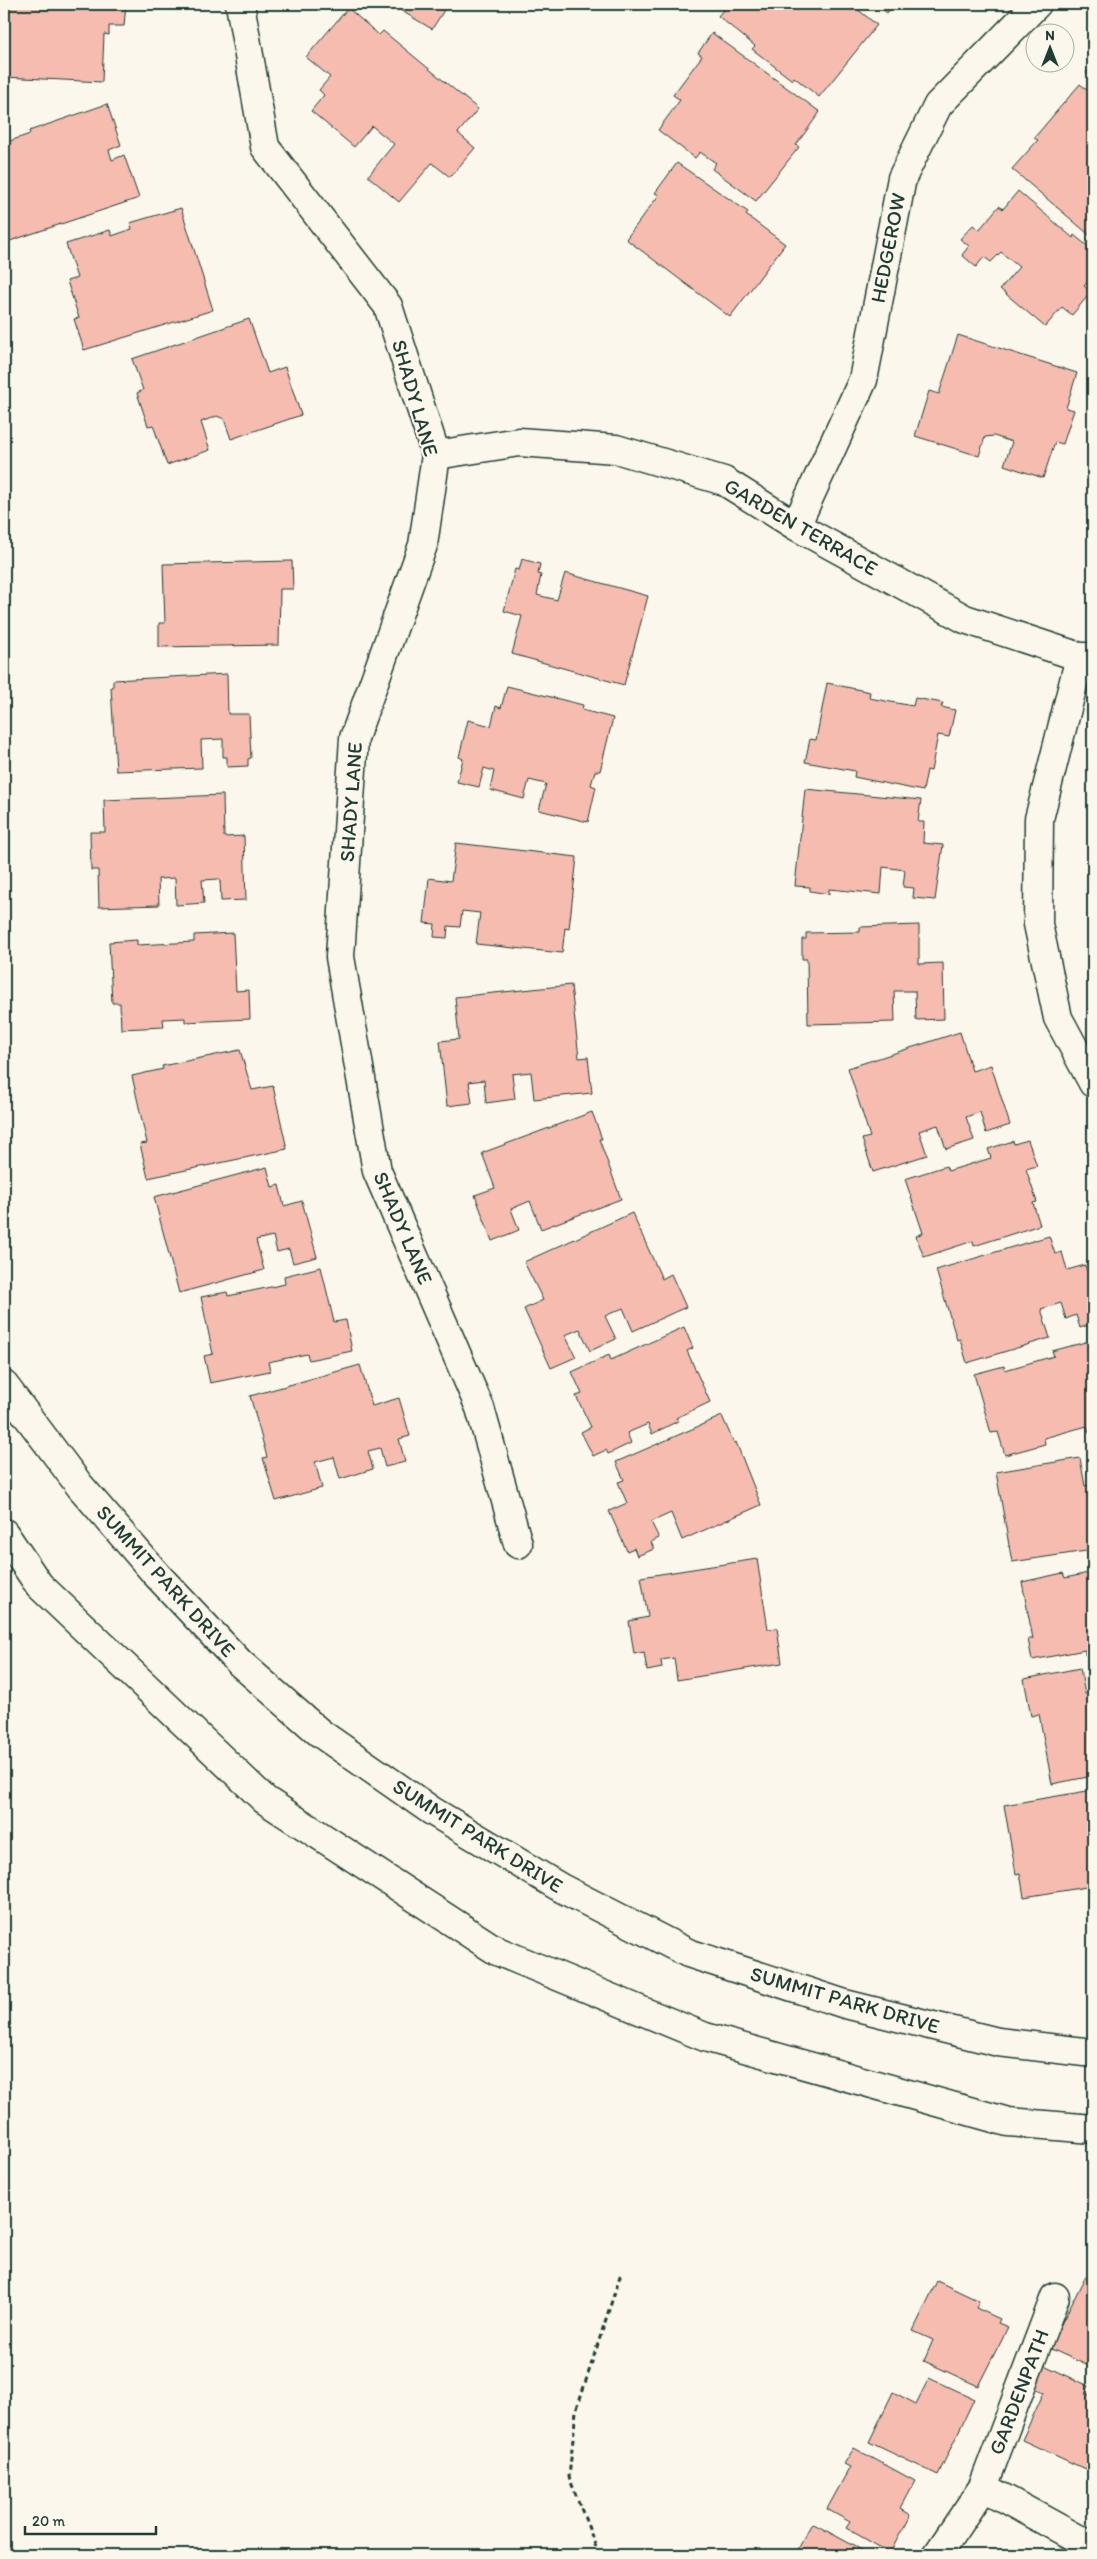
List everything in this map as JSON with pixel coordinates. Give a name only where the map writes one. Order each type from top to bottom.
[{"type":"street","name":"SHADY LANE","points":[[240,4],[265,147],[388,306],[436,455],[422,545],[354,738],[340,957],[377,1171],[480,1408],[518,1544]]},
{"type":"street","name":"HEDGEROW","points":[[796,526],[863,380],[902,178],[938,105],[1037,4]]},
{"type":"street","name":"GARDEN TERRACE","points":[[436,455],[519,442],[616,449],[724,481],[796,526],[965,619],[1087,657]]},
{"type":"street","points":[[1087,657],[1039,819],[1038,924],[1058,1018],[1093,1083]]},
{"type":"street","name":"SUMMIT PARK DRIVE","points":[[4,1385],[93,1500],[157,1575],[240,1663],[320,1733],[432,1811],[561,1888],[688,1953],[845,2004],[998,2042],[1093,2053]]},
{"type":"street","points":[[4,1533],[39,1585],[265,1800],[497,1951],[705,2036],[1008,2122],[1093,2129]]},
{"type":"street","name":"GARDENPATH","points":[[938,2555],[984,2487],[1055,2298]]},
{"type":"street","points":[[984,2487],[1093,2548]]},
{"type":"path","points":[[599,2555],[570,2477],[576,2411],[621,2273]]},
{"type":"building","points":[[4,4],[126,4],[124,26],[109,26],[109,35],[104,34],[102,82],[4,77]]},
{"type":"building","points":[[390,4],[448,4],[432,29]]},
{"type":"building","points":[[728,4],[851,4],[877,25],[819,97],[794,77],[792,80],[752,49],[755,46],[718,16]]},
{"type":"building","points":[[876,4],[894,4],[887,13]]},
{"type":"building","points":[[348,8],[379,35],[383,31],[478,109],[458,133],[475,148],[450,177],[432,163],[399,202],[368,176],[394,144],[372,126],[354,147],[311,111],[324,95],[319,90],[330,77],[306,57]]},
{"type":"building","points":[[712,33],[820,112],[796,145],[799,147],[756,201],[712,169],[716,163],[700,152],[695,158],[658,130],[680,100],[673,95],[702,56],[698,53]]},
{"type":"building","points":[[1093,64],[1093,79],[1086,73]]},
{"type":"building","points":[[1080,84],[1093,95],[1093,238],[1012,169],[1038,140],[1034,138]]},
{"type":"building","points":[[107,104],[121,145],[109,150],[112,160],[124,155],[139,198],[10,241],[4,223],[4,143],[30,134],[29,131]]},
{"type":"building","points":[[677,163],[748,212],[746,215],[785,244],[730,317],[626,239],[659,195],[655,193]]},
{"type":"building","points":[[1018,191],[1073,238],[1074,235],[1091,249],[1089,252],[1093,255],[1093,275],[1084,286],[1091,292],[1072,315],[1062,307],[1045,327],[1000,289],[1019,267],[1001,252],[991,262],[984,257],[976,267],[962,255],[969,246],[960,239],[973,225],[979,230],[999,206],[1003,209]]},
{"type":"building","points":[[181,208],[213,310],[84,350],[74,319],[79,318],[67,281],[77,278],[66,244],[110,230],[112,236],[132,229],[130,223]]},
{"type":"building","points":[[249,319],[268,373],[285,367],[301,415],[231,439],[224,419],[217,416],[201,422],[210,450],[167,465],[153,425],[148,426],[137,393],[143,390],[132,359]]},
{"type":"building","points":[[958,335],[1077,373],[1066,408],[1074,410],[1063,444],[1055,442],[1043,478],[1004,465],[1012,442],[994,436],[985,437],[979,456],[915,436],[929,391],[939,394]]},
{"type":"building","points":[[522,559],[540,564],[538,574],[541,575],[537,595],[557,600],[565,573],[648,596],[624,685],[512,654],[522,616],[504,611],[515,569],[519,570]]},
{"type":"building","points":[[292,561],[293,589],[280,589],[279,645],[159,647],[159,623],[165,623],[163,564]]},
{"type":"building","points":[[227,674],[228,714],[249,714],[251,758],[248,759],[248,766],[227,767],[227,757],[223,757],[223,739],[201,740],[202,768],[116,771],[111,687],[113,686],[113,680]]},
{"type":"building","points":[[827,683],[870,692],[869,698],[913,706],[915,698],[943,703],[941,707],[955,710],[949,737],[938,735],[931,771],[927,770],[923,791],[854,777],[855,771],[805,762],[810,739],[816,740]]},
{"type":"building","points":[[507,686],[583,705],[582,710],[613,718],[600,771],[595,771],[591,785],[596,787],[588,822],[539,810],[546,784],[529,780],[524,799],[490,790],[494,771],[484,768],[479,787],[457,782],[463,759],[459,757],[468,720],[491,726],[496,706],[501,708]]},
{"type":"building","points":[[805,789],[921,800],[918,822],[924,822],[923,843],[943,845],[935,900],[913,898],[914,888],[903,887],[905,870],[883,867],[881,894],[829,889],[829,894],[810,891],[810,887],[795,886]]},
{"type":"building","points":[[223,795],[224,837],[244,836],[246,900],[221,901],[220,879],[202,880],[204,903],[176,905],[175,878],[158,879],[159,905],[99,907],[98,870],[91,870],[90,832],[105,832],[104,800]]},
{"type":"building","points":[[456,843],[577,857],[569,929],[565,928],[562,953],[476,944],[480,913],[462,911],[460,927],[448,926],[447,938],[434,937],[435,924],[424,923],[429,878],[451,881]]},
{"type":"building","points":[[919,925],[919,964],[943,963],[944,1019],[916,1020],[915,991],[894,991],[895,1022],[808,1024],[807,959],[802,959],[802,939],[806,939],[806,933],[860,932],[860,927]]},
{"type":"building","points":[[233,933],[236,991],[249,990],[250,1019],[185,1022],[185,1018],[163,1019],[164,1027],[121,1029],[120,1003],[112,1003],[109,942],[137,940],[137,945],[194,942],[194,935]]},
{"type":"building","points":[[571,985],[579,1058],[588,1057],[592,1093],[534,1099],[531,1072],[512,1074],[515,1099],[486,1103],[484,1080],[469,1082],[472,1103],[447,1106],[440,1041],[459,1039],[455,997]]},
{"type":"building","points":[[960,1032],[972,1071],[991,1065],[1010,1125],[986,1133],[980,1112],[966,1117],[974,1140],[946,1149],[938,1125],[919,1131],[927,1155],[873,1172],[862,1139],[870,1137],[848,1068]]},
{"type":"building","points":[[240,1050],[252,1090],[273,1086],[287,1149],[148,1178],[140,1144],[147,1143],[132,1076],[163,1069],[162,1066]]},
{"type":"building","points":[[592,1112],[602,1139],[599,1139],[621,1199],[541,1229],[530,1201],[511,1209],[519,1230],[492,1241],[475,1195],[495,1188],[482,1153]]},
{"type":"building","points":[[1028,1140],[1037,1166],[1026,1169],[1037,1202],[1033,1203],[1040,1225],[974,1246],[973,1241],[924,1257],[916,1236],[923,1233],[905,1179],[946,1166],[948,1171],[991,1158],[988,1149],[1013,1141],[1014,1144]]},
{"type":"building","points":[[267,1167],[272,1187],[279,1185],[284,1206],[302,1201],[317,1257],[293,1263],[289,1249],[277,1252],[273,1236],[256,1240],[264,1270],[179,1293],[154,1197]]},
{"type":"building","points":[[632,1213],[662,1279],[671,1274],[686,1307],[633,1331],[623,1308],[605,1316],[616,1339],[590,1351],[580,1329],[565,1335],[576,1357],[551,1368],[524,1309],[543,1300],[524,1262]]},
{"type":"building","points":[[1049,1236],[1055,1254],[1062,1252],[1067,1270],[1085,1265],[1093,1292],[1093,1309],[1087,1311],[1091,1324],[1080,1328],[1076,1315],[1066,1319],[1061,1303],[1041,1309],[1050,1338],[967,1363],[960,1339],[957,1340],[936,1270]]},
{"type":"building","points":[[321,1267],[334,1322],[346,1320],[352,1351],[309,1360],[307,1354],[268,1362],[270,1371],[210,1383],[204,1356],[213,1354],[201,1297],[227,1292],[228,1296],[285,1284],[284,1276]]},
{"type":"building","points":[[684,1327],[693,1348],[687,1351],[710,1402],[676,1418],[678,1421],[652,1434],[648,1424],[627,1433],[631,1443],[608,1454],[606,1450],[593,1456],[581,1432],[591,1427],[576,1396],[582,1394],[572,1372],[609,1355],[611,1360]]},
{"type":"building","points":[[1093,1340],[1093,1431],[1088,1432],[1087,1426],[1044,1438],[1045,1444],[1005,1455],[998,1432],[991,1433],[974,1374],[1004,1366],[1005,1370],[1054,1356],[1052,1351]]},
{"type":"building","points":[[360,1365],[372,1406],[399,1398],[410,1436],[399,1439],[405,1462],[385,1467],[380,1448],[368,1451],[373,1469],[340,1479],[334,1457],[315,1462],[322,1488],[276,1501],[263,1458],[267,1457],[250,1396]]},
{"type":"building","points":[[722,1416],[734,1443],[736,1442],[761,1505],[682,1540],[671,1513],[651,1522],[659,1538],[651,1542],[654,1549],[637,1556],[634,1548],[627,1551],[609,1511],[627,1503],[618,1482],[624,1480],[616,1462]]},
{"type":"building","points":[[1080,1458],[1085,1486],[1093,1484],[1093,1550],[1012,1562],[996,1472]]},
{"type":"building","points":[[757,1559],[768,1629],[777,1628],[782,1663],[677,1680],[674,1658],[661,1660],[662,1668],[647,1671],[644,1652],[634,1654],[629,1621],[648,1617],[641,1577]]},
{"type":"building","points":[[1093,1572],[1093,1653],[1085,1655],[1085,1650],[1032,1660],[1028,1639],[1033,1639],[1022,1582],[1063,1573],[1065,1578]]},
{"type":"building","points":[[1080,1668],[1085,1694],[1093,1692],[1093,1776],[1052,1784],[1039,1714],[1031,1716],[1024,1679]]},
{"type":"building","points":[[1093,1790],[1093,1886],[1024,1897],[1020,1873],[1016,1874],[1004,1805]]},
{"type":"building","points":[[1085,2277],[1093,2281],[1093,2368],[1049,2348]]},
{"type":"building","points":[[937,2281],[979,2301],[976,2308],[1000,2319],[998,2323],[1008,2327],[978,2386],[924,2361],[933,2340],[913,2331]]},
{"type":"building","points":[[1044,2365],[1089,2386],[1085,2394],[1093,2397],[1093,2452],[1085,2469],[1022,2440],[1044,2392],[1034,2388]]},
{"type":"building","points":[[929,2378],[974,2399],[938,2475],[869,2442],[893,2392],[916,2404]]},
{"type":"building","points":[[854,2448],[915,2481],[900,2509],[910,2515],[890,2553],[846,2528],[850,2522],[827,2509],[850,2467],[844,2464]]},
{"type":"building","points":[[812,2523],[871,2555],[795,2555]]}]
